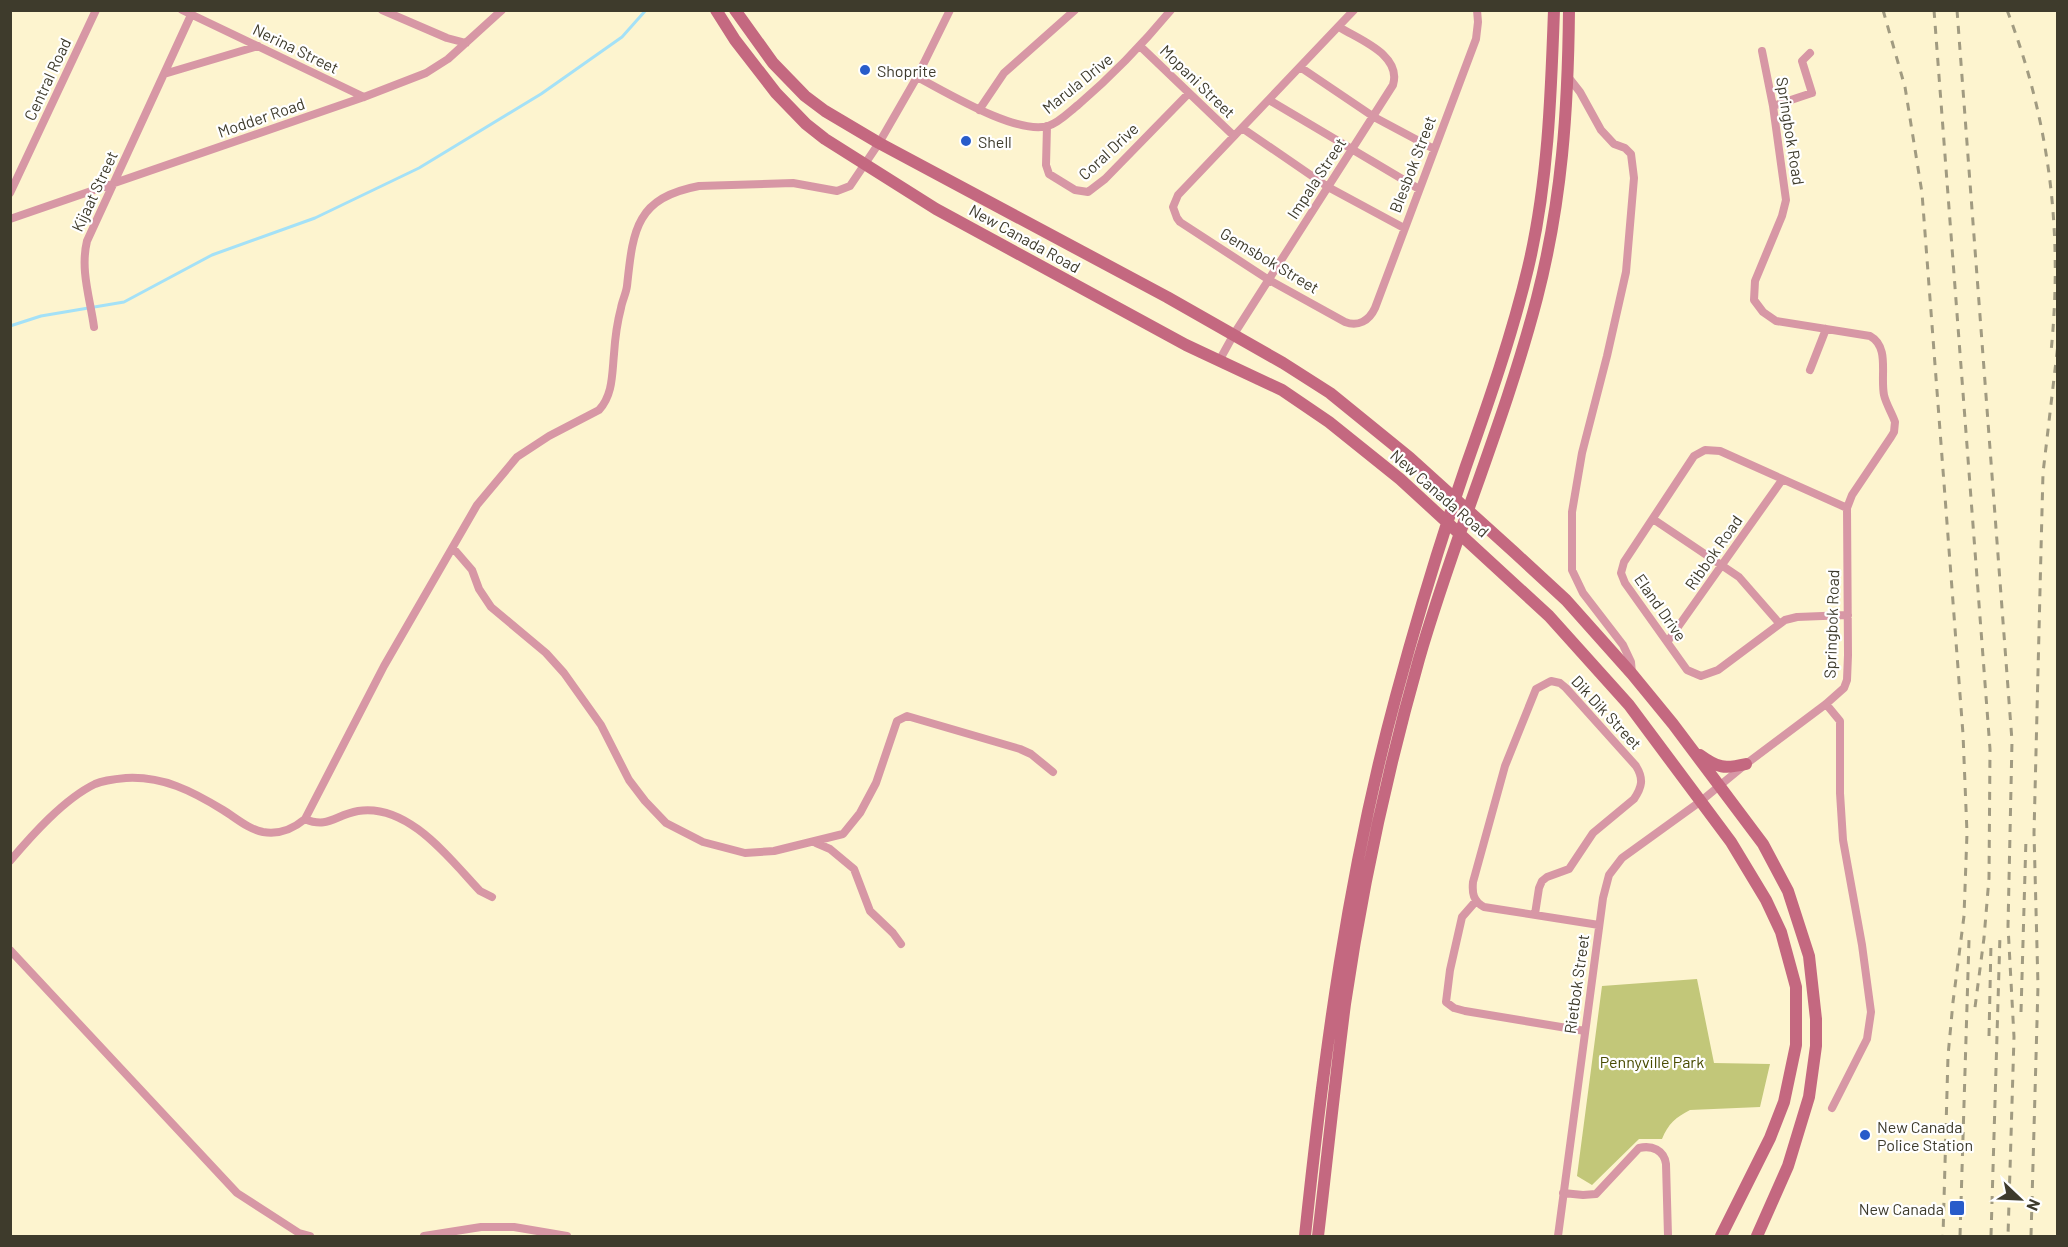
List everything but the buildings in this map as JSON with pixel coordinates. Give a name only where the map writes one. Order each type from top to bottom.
[{"type":"main road","name":"New Canada Road","points":[[716,10],[735,40],[783,101],[815,132],[936,209],[1132,317],[1282,390],[1339,429],[1400,479],[1513,582],[1549,616],[1621,695],[1736,851],[1766,900],[1778,925],[1793,975],[1797,1013],[1796,1045],[1784,1102],[1770,1138],[1721,1236]]},
{"type":"main road","name":"New Canada Road","points":[[735,10],[773,63],[805,96],[825,111],[879,143],[989,200],[1234,334],[1330,393],[1410,458],[1514,552],[1580,615],[1632,674],[1692,749],[1718,787],[1738,808],[1763,844],[1788,891],[1809,956],[1815,999],[1816,1046],[1807,1103],[1788,1166],[1757,1236]]},
{"type":"main road","points":[[1305,1236],[1315,1138],[1334,998],[1349,906],[1369,808],[1414,628],[1499,372],[1533,243],[1545,171],[1554,10]]},
{"type":"main road","points":[[1318,1236],[1346,1000],[1386,787],[1429,628],[1513,377],[1537,299],[1550,241],[1566,135],[1569,10]]},
{"type":"main road","points":[[1692,749],[1720,767],[1730,768],[1746,764]]},
{"type":"street","name":"Central Road","points":[[10,192],[96,10]]},
{"type":"street","name":"Nerina Street","points":[[182,10],[364,97]]},
{"type":"street","points":[[382,10],[447,38],[466,42]]},
{"type":"street","name":"Modder Road","points":[[10,219],[364,97],[426,73],[438,67],[502,10]]},
{"type":"street","points":[[10,861],[39,829],[75,797],[93,785],[117,779],[144,778],[174,784],[195,793],[251,828],[264,832],[286,831],[305,819],[384,666],[477,505],[512,462],[549,436],[599,410],[605,403],[611,380],[621,307],[627,288],[632,245],[643,217],[651,206],[668,195],[699,186],[793,183],[837,191],[850,186],[879,143],[917,77],[950,10]]},
{"type":"street","points":[[979,110],[1004,73],[1075,10]]},
{"type":"street","name":"Marula Drive","points":[[917,77],[979,110],[1020,124],[1047,126],[1083,100],[1141,47],[1171,10]]},
{"type":"street","points":[[1234,136],[1354,10]]},
{"type":"street","name":"Blesbok Street","points":[[1362,322],[1372,314],[1476,39],[1479,22],[1477,10]]},
{"type":"street","name":"Kijaat Street","points":[[94,327],[85,274],[84,252],[191,15]]},
{"type":"street","name":"Impala Street","points":[[1219,361],[1393,85],[1394,70],[1389,60],[1339,27]]},
{"type":"street","points":[[164,74],[258,46]]},
{"type":"street","name":"Mopani Street","points":[[1141,47],[1234,136]]},
{"type":"street","name":"Springbok Road","points":[[1718,787],[1826,704],[1841,691],[1847,680],[1847,508],[1852,495],[1892,437],[1895,427],[1884,394],[1882,349],[1874,338],[1776,321],[1762,312],[1754,300],[1755,281],[1782,216],[1786,200],[1773,106],[1762,51]]},
{"type":"street","points":[[1773,106],[1812,93],[1802,61],[1810,53]]},
{"type":"street","points":[[1300,67],[1374,117],[1434,149]]},
{"type":"street","points":[[1569,78],[1580,92],[1601,130],[1614,144],[1625,148],[1631,154],[1634,178],[1626,272],[1582,453],[1572,512],[1572,570],[1583,593],[1623,645],[1631,662],[1632,674]]},
{"type":"street","name":"Coral Drive","points":[[1047,126],[1046,165],[1049,174],[1075,190],[1089,192],[1105,179],[1189,93]]},
{"type":"street","points":[[1269,100],[1419,189]]},
{"type":"street","points":[[1242,128],[1329,187],[1404,228]]},
{"type":"street","name":"Gemsbok Street","points":[[1234,136],[1178,195],[1173,207],[1177,218],[1190,230],[1269,279],[1345,322],[1353,324],[1362,322]]},
{"type":"street","points":[[1810,370],[1826,329]]},
{"type":"street","name":"Eland Drive","points":[[1847,508],[1720,452],[1709,449],[1701,451],[1694,456],[1624,562],[1621,573],[1625,583],[1687,670],[1695,675],[1705,676],[1725,665],[1779,623],[1797,617],[1848,615]]},
{"type":"street","name":"Ribbok Road","points":[[1668,641],[1782,480]]},
{"type":"street","points":[[1653,519],[1751,588],[1779,623]]},
{"type":"street","points":[[453,548],[472,570],[479,589],[491,607],[546,653],[564,672],[601,725],[629,780],[666,823],[703,842],[744,853],[774,851],[843,834],[852,824],[876,783],[897,720],[907,716],[1020,749],[1032,754],[1053,772]]},
{"type":"street","name":"Dik Dik Street","points":[[1476,901],[1473,894],[1473,882],[1505,766],[1536,689],[1545,683],[1556,681],[1566,688],[1636,766],[1641,776],[1641,787],[1634,799],[1588,838],[1569,869],[1542,881],[1537,894],[1535,914]]},
{"type":"street","points":[[1826,704],[1840,721],[1839,793],[1844,840],[1871,1012],[1867,1040],[1832,1108]]},
{"type":"street","name":"Rietbok Street","points":[[1558,1236],[1605,888],[1616,865],[1649,837],[1718,787]]},
{"type":"street","points":[[305,819],[322,824],[359,811],[380,810],[397,816],[416,826],[480,891],[492,897]]},
{"type":"street","points":[[815,842],[830,849],[854,869],[870,911],[901,944]]},
{"type":"street","points":[[1585,1030],[1454,1008],[1446,1002],[1446,990],[1462,917],[1476,901],[1484,907],[1494,909],[1599,925]]},
{"type":"street","points":[[10,950],[237,1193],[301,1235],[310,1236]]},
{"type":"street","points":[[1563,1194],[1596,1194],[1639,1148],[1655,1149],[1663,1154],[1666,1164],[1668,1236]]},
{"type":"street","points":[[424,1236],[481,1227],[514,1227],[567,1236]]},
{"type":"green space","name":"Pennyville Park","points":[[1697,979],[1714,1063],[1770,1064],[1760,1107],[1690,1110],[1673,1122],[1662,1139],[1639,1139],[1592,1185],[1577,1176],[1602,986]]},
{"type":"waterway","points":[[10,326],[41,316],[124,302],[212,255],[315,218],[419,168],[541,94],[622,37],[646,10]]},
{"type":"railway","points":[[1883,10],[1905,87],[1922,193],[1963,734],[1967,833],[1964,916],[1948,1056],[1943,1236]]},
{"type":"railway","points":[[1934,10],[1990,749],[1989,878],[1974,1015]]},
{"type":"railway","points":[[1957,10],[2012,741],[2008,926],[2014,1037],[2008,1236]]},
{"type":"railway","points":[[2007,10],[2034,94],[2050,178],[2055,264],[2051,352]]},
{"type":"railway","points":[[2031,1236],[2038,986],[2034,833],[2043,473],[2058,344]]},
{"type":"railway","points":[[2021,1012],[2026,838]]},
{"type":"railway","points":[[1991,1236],[2000,935]]},
{"type":"railway","points":[[1960,1236],[1969,940]]},
{"type":"railway","points":[[1989,1036],[1991,943]]},
{"type":"place","name":"Shoprite","points":[[865,70]]},
{"type":"place","name":"Shell","points":[[966,141]]},
{"type":"place","name":"New Canada Police Station","points":[[1865,1135]]},
{"type":"place","name":"New Canada","points":[[1957,1208]]}]
